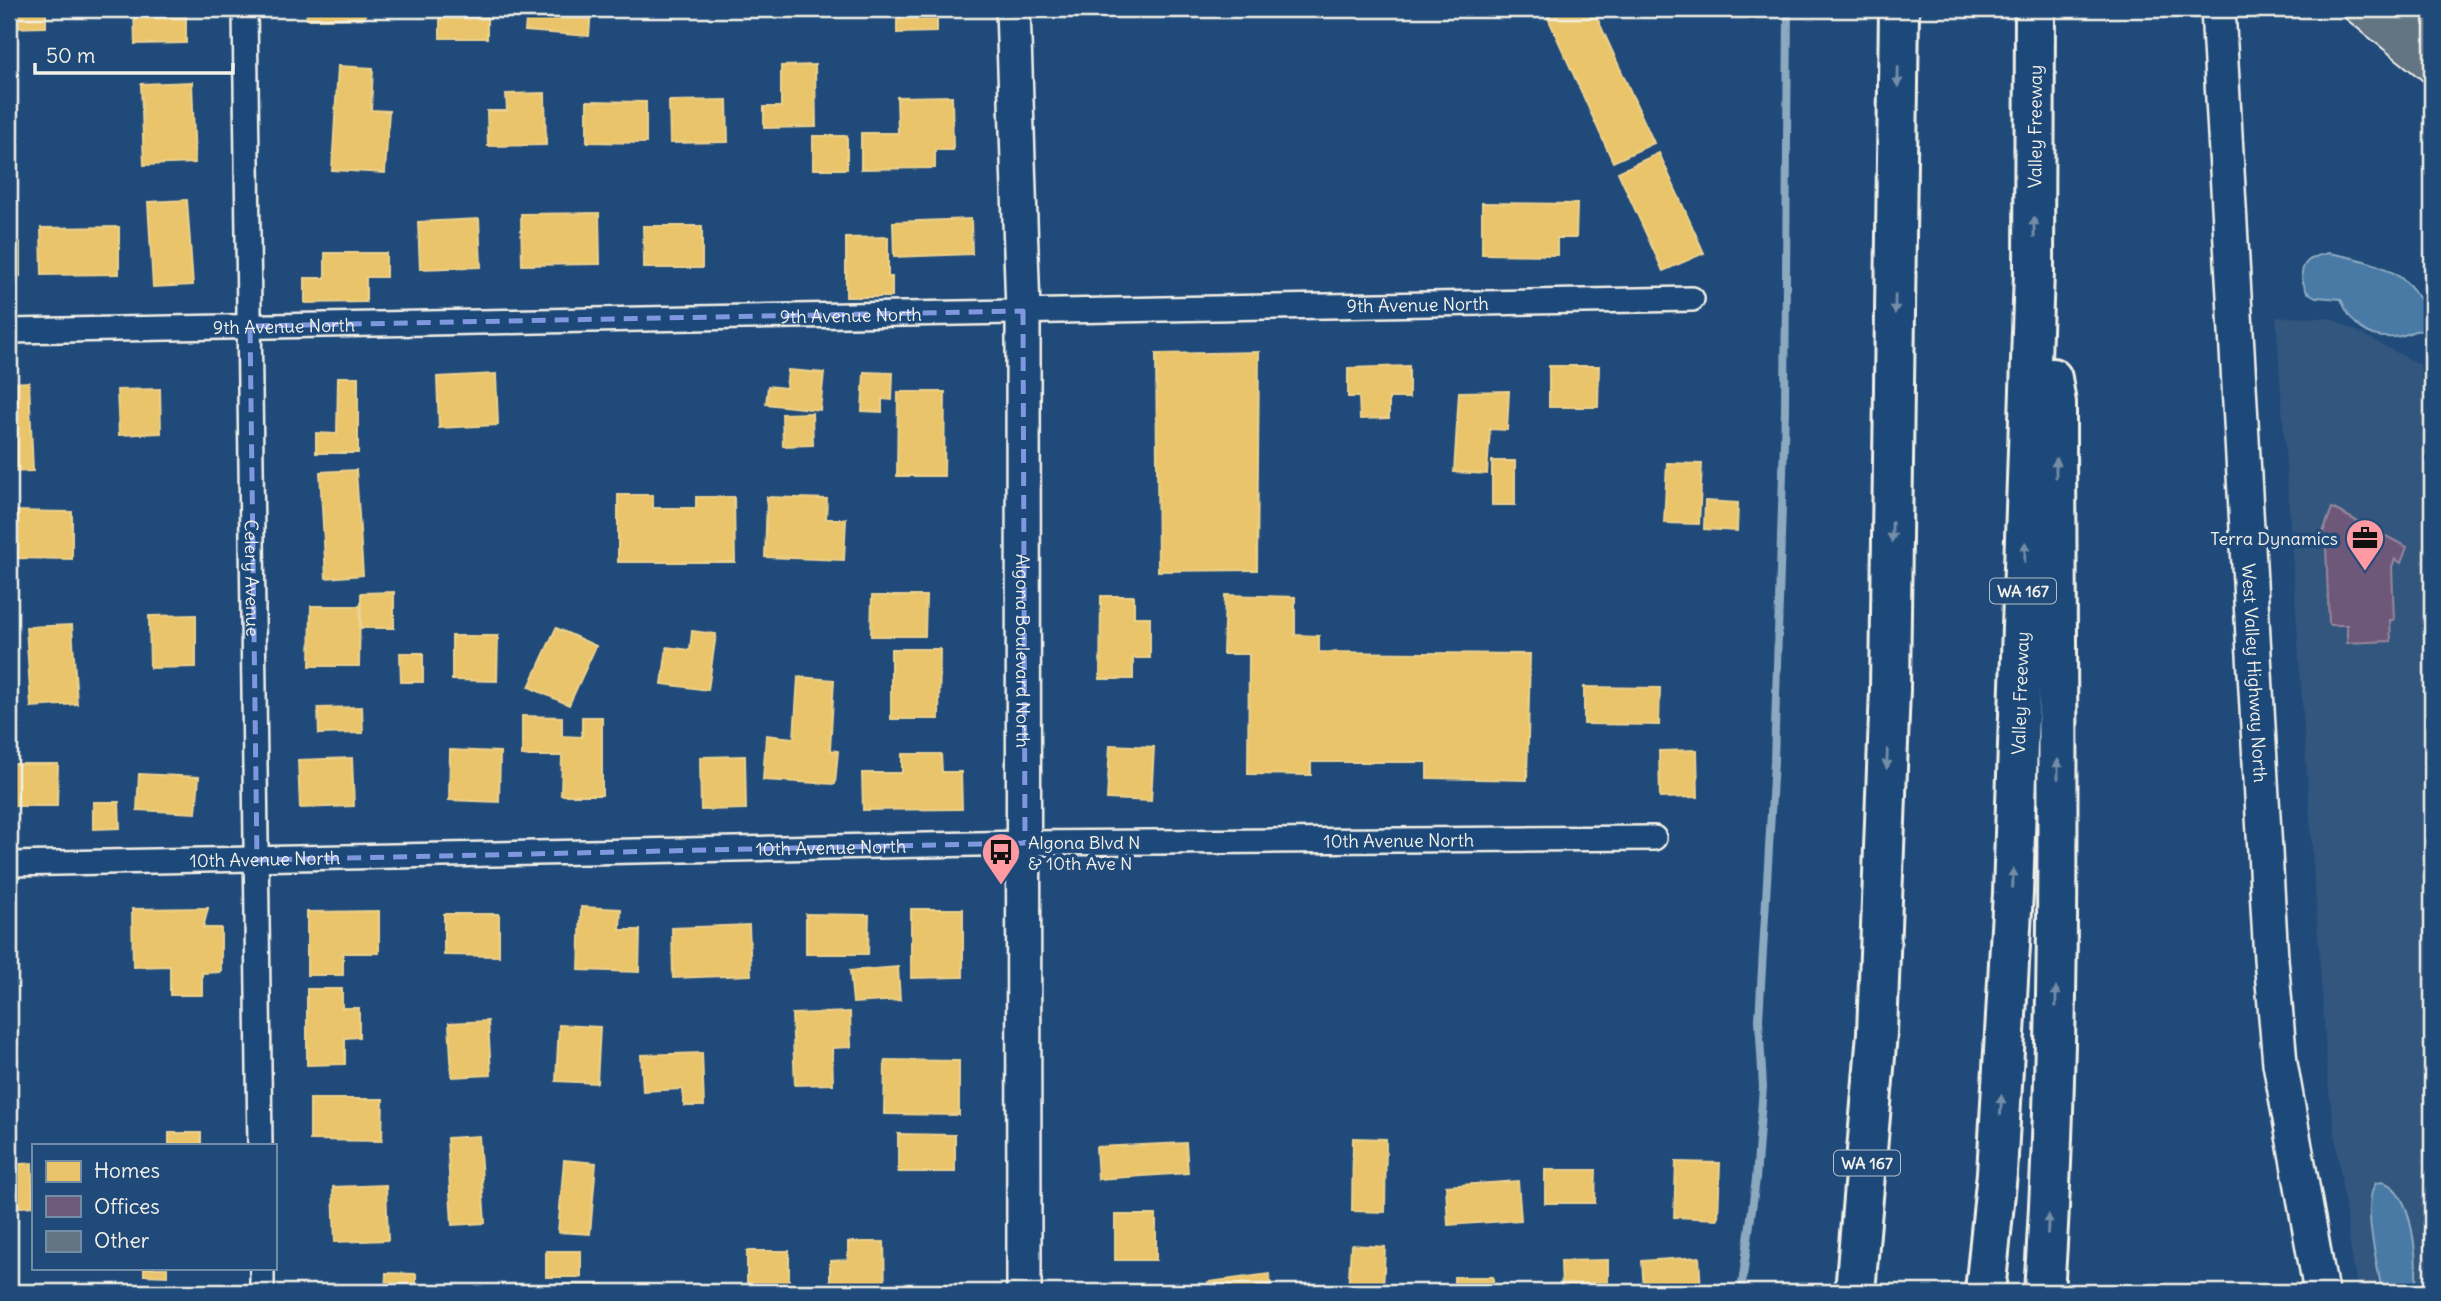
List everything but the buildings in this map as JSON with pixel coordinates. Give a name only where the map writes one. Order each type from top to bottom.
[{"type":"highway","name":"WA 167","points":[[1855,1292],[1877,1033],[1890,689],[1899,9]]},
{"type":"highway","name":"Valley Freeway","points":[[1984,1292],[1997,1173],[2013,893],[2034,272],[2035,9]]},
{"type":"highway","points":[[2034,272],[2056,403],[2056,1053],[2044,1292]]},
{"type":"highway","points":[[1837,1292],[1877,1033]]},
{"type":"street","name":"Celery Avenue","points":[[245,9],[260,1144]]},
{"type":"street","name":"Algona Boulevard North","points":[[1013,9],[1023,311],[1024,1292]]},
{"type":"street","name":"West Valley Highway North","points":[[2218,9],[2271,959],[2280,1063],[2320,1292]]},
{"type":"street","name":"9th Avenue North","points":[[9,331],[1692,299]]},
{"type":"street","name":"10th Avenue North","points":[[9,864],[1025,843],[1654,838]]},
{"type":"street","points":[[262,1270],[262,1292]]},
{"type":"highlighted area","points":[[1023,311],[1025,843],[257,860],[250,326]]},
{"type":"shaded area","points":[[2329,253],[2372,263],[2402,279],[2432,310],[2432,333],[2415,331],[2395,337],[2376,336],[2355,322],[2341,299],[2316,297],[2307,292],[2302,276],[2304,265],[2314,257]]},
{"type":"shaded area","points":[[2276,317],[2331,318],[2432,371],[2432,1292],[2358,1292],[2351,1252],[2328,1083]]},
{"type":"shaded area","points":[[2383,1182],[2394,1188],[2408,1214],[2416,1264],[2416,1292],[2382,1292],[2372,1236],[2370,1206],[2376,1183]]},
{"type":"waterway","points":[[1741,1292],[1756,1179],[1763,1087],[1759,1020],[1774,761],[1785,410],[1788,9]]},
{"type":"place","name":"Terra Dynamics","points":[[2365,572]]},
{"type":"place","name":"Algona Blvd N & 10th Ave N","points":[[1001,886]]}]
